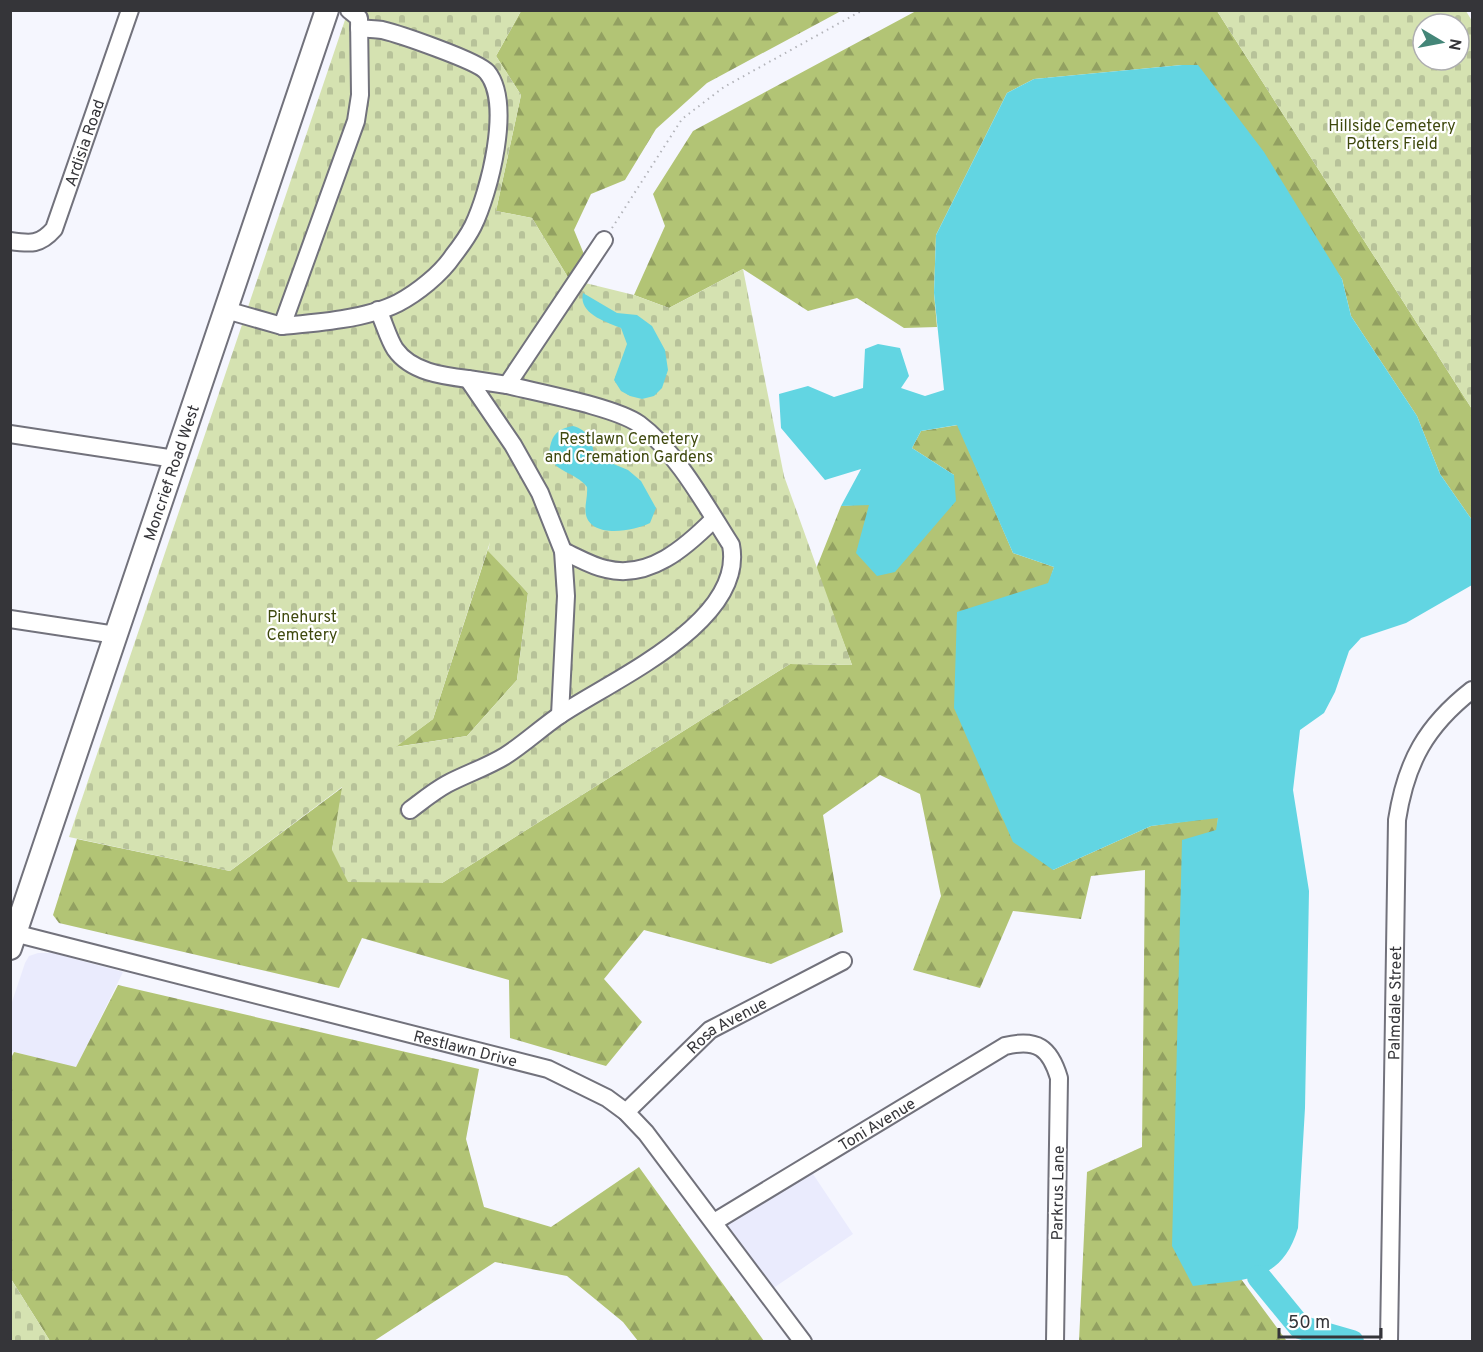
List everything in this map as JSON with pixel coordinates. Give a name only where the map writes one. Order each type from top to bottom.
[{"type":"main road","name":"Moncrief Road West","points":[[12,938],[327,10]]},
{"type":"street","name":"Ardisia Road","points":[[10,241],[33,245],[45,240],[54,229],[130,10]]},
{"type":"street","points":[[282,326],[356,120],[360,95],[359,18],[350,10]]},
{"type":"street","points":[[226,310],[282,326],[316,323],[378,310],[398,303],[424,285],[452,259],[473,225],[486,188],[498,134],[498,102],[494,83],[486,70],[476,65],[382,30],[359,28]]},
{"type":"street","points":[[507,385],[604,240]]},
{"type":"street","points":[[378,310],[396,350],[408,362],[439,375],[507,385],[609,411],[638,423],[663,445],[731,545],[734,558],[731,573],[723,591],[696,625],[646,664],[560,715],[505,756],[445,785],[410,810]]},
{"type":"street","points":[[468,379],[513,445],[540,493],[563,550],[566,596],[560,715]]},
{"type":"street","points":[[10,434],[175,459]]},
{"type":"street","points":[[563,550],[606,570],[631,571],[657,564],[686,547],[714,519]]},
{"type":"street","points":[[10,619],[116,634]]},
{"type":"street","name":"Palmdale Street","points":[[1389,1341],[1397,820],[1401,795],[1416,752],[1438,719],[1473,690]]},
{"type":"street","name":"Restlawn Drive","points":[[12,938],[548,1069],[587,1087],[626,1112],[664,1155],[802,1341]]},
{"type":"street","name":"Rosa Avenue","points":[[626,1112],[710,1030],[843,961]]},
{"type":"street","name":"Toni Avenue","points":[[714,1222],[1005,1046],[1020,1042],[1044,1048]]},
{"type":"street","name":"Parkrus Lane","points":[[1044,1048],[1054,1061],[1059,1078],[1055,1341]]},
{"type":"path","points":[[604,240],[682,119],[724,87],[863,10]]},
{"type":"shaded area","points":[[38,953],[53,953],[123,972],[76,1068],[11,1051],[11,1005],[25,963],[29,956]]},
{"type":"shaded area","points":[[811,1171],[853,1234],[772,1289],[727,1224]]},
{"type":"green space","name":"Restlawn Cemetery and Cremation Gardens","points":[[348,11],[521,11],[496,56],[521,95],[496,211],[532,218],[569,279],[634,295],[669,308],[743,269],[784,476],[852,665],[790,664],[442,883],[348,882],[332,850],[342,787],[230,871],[69,837]],"holes":[[[490,542],[488,551],[528,593],[517,680],[467,736],[396,747],[433,719]]]},
{"type":"green space","points":[[521,11],[841,11],[707,83],[656,129],[625,180],[591,194],[574,230],[586,259],[569,279],[532,218],[496,211],[521,95],[496,56]]},
{"type":"green space","points":[[916,11],[1217,11],[1472,409],[1472,520],[1440,474],[1417,416],[1351,316],[1342,279],[1182,65],[1034,79],[1007,93],[936,235],[934,293],[937,327],[904,328],[857,298],[808,311],[743,269],[669,308],[634,295],[665,226],[653,194],[693,131]]},
{"type":"green space","name":"Hillside Cemetery Potters Field","points":[[1217,11],[1466,11],[1411,12],[1411,72],[1471,72],[1471,19],[1472,409]]},
{"type":"green space","points":[[958,425],[1013,553],[1054,567],[1049,583],[1053,870],[1151,826],[1218,817],[1193,1285],[1241,1279],[1286,1340],[1294,1341],[1079,1341],[1087,1172],[1142,1147],[1145,870],[1091,876],[1081,919],[1013,911],[980,988],[913,970],[941,896],[920,794],[880,775],[823,815],[843,932],[771,964],[644,930],[604,979],[642,1022],[606,1066],[510,1038],[509,980],[362,938],[339,988],[59,923],[53,915],[77,839],[230,871],[343,787],[332,850],[442,883],[790,664],[852,665],[816,569],[841,506],[869,504],[954,475],[912,448],[921,431]]},
{"type":"green space","points":[[488,549],[528,593],[517,680],[467,736],[395,747],[433,719]]},
{"type":"green space","points":[[118,985],[479,1069],[466,1139],[484,1207],[551,1227],[639,1167],[764,1341],[638,1341],[623,1322],[567,1276],[495,1262],[374,1341],[50,1341],[11,1279],[10,1060],[14,1052],[76,1067]]},
{"type":"green space","points":[[11,1279],[50,1341],[11,1341]]},
{"type":"water","points":[[1198,65],[1264,152],[1342,279],[1351,316],[1417,416],[1440,474],[1472,520],[1472,585],[1406,623],[1361,638],[1349,651],[1335,692],[1324,713],[1300,730],[1293,790],[1309,891],[1305,1108],[1298,1228],[1291,1247],[1270,1270],[1243,1280],[1193,1286],[1172,1246],[1182,840],[1216,830],[1218,818],[1151,826],[1053,870],[1013,842],[954,708],[957,612],[1048,583],[1054,567],[1013,553],[957,425],[921,431],[912,448],[954,475],[956,501],[895,572],[877,576],[856,553],[869,505],[841,506],[861,469],[825,480],[781,428],[779,394],[808,386],[834,397],[863,388],[865,349],[878,344],[900,348],[909,376],[901,388],[925,396],[944,390],[934,293],[936,235],[1007,93],[1034,79]]},
{"type":"water","points":[[583,293],[617,313],[637,315],[652,326],[665,350],[668,370],[662,388],[654,396],[642,399],[621,391],[614,380],[627,344],[621,328],[589,312],[583,300]]},
{"type":"water","points":[[573,426],[582,430],[589,437],[594,456],[628,470],[641,481],[656,508],[650,523],[614,531],[596,528],[590,523],[586,515],[587,487],[582,481],[555,465],[549,452],[556,433]]},
{"type":"waterway","points":[[1259,1277],[1300,1327],[1352,1342]]},
{"type":"park label","name":"Pinehurst Cemetery","points":[[302,625]]}]
